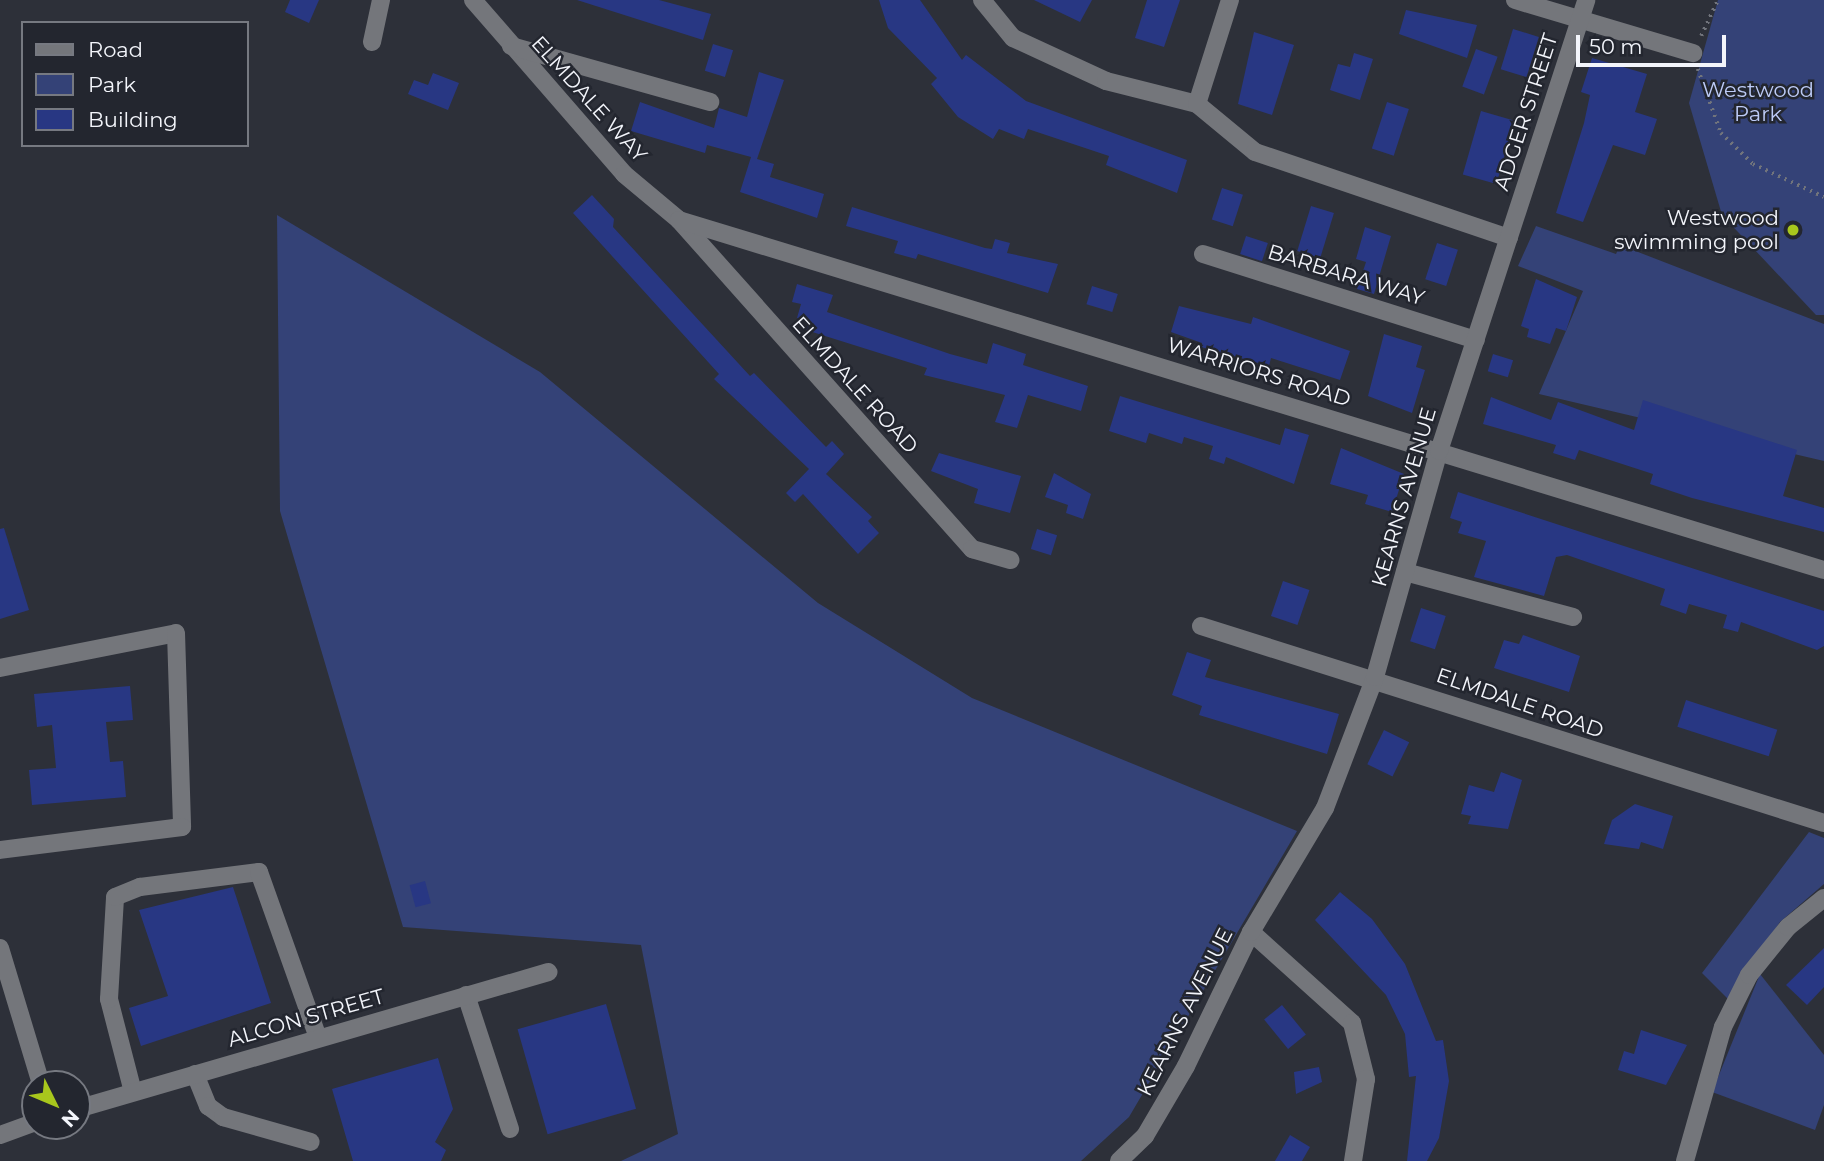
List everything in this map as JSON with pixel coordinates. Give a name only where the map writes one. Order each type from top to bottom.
[{"type":"street","points":[[372,42],[381,0]]},
{"type":"street","name":"ELMDALE WAY","points":[[473,0],[624,174],[680,220]]},
{"type":"street","points":[[982,0],[1013,38],[1106,81],[1197,104],[1255,152],[1509,238]]},
{"type":"street","points":[[1197,104],[1230,0]]},
{"type":"street","points":[[1515,0],[1693,53]]},
{"type":"street","name":"ADGER STREET","points":[[1509,238],[1586,0]]},
{"type":"street","points":[[511,46],[710,102]]},
{"type":"street","name":"WARRIORS ROAD","points":[[680,220],[1824,570]]},
{"type":"street","name":"ELMDALE ROAD","points":[[680,220],[972,548],[1010,560]]},
{"type":"street","name":"KEARNS AVENUE","points":[[1119,1161],[1145,1136],[1186,1066],[1251,932],[1325,808],[1376,677],[1439,451],[1509,238]]},
{"type":"street","name":"BARBARA WAY","points":[[1203,254],[1476,340]]},
{"type":"street","points":[[1405,572],[1573,617]]},
{"type":"street","name":"ELMDALE ROAD","points":[[1202,626],[1376,677],[1824,823]]},
{"type":"street","points":[[0,668],[176,633],[182,827],[0,850]]},
{"type":"street","points":[[133,1092],[109,999],[115,897],[140,887],[259,872],[318,1038]]},
{"type":"street","points":[[1685,1161],[1723,1027],[1749,975],[1787,927],[1824,898]]},
{"type":"street","points":[[1251,932],[1352,1023],[1366,1079],[1353,1161]]},
{"type":"street","points":[[0,948],[8,1000],[36,1070]]},
{"type":"street","name":"ALCON STREET","points":[[91,1105],[548,972]]},
{"type":"street","points":[[466,995],[510,1129]]},
{"type":"street","points":[[195,1074],[208,1106],[223,1117],[311,1142]]},
{"type":"street","points":[[0,1135],[21,1127]]},
{"type":"path","points":[[1718,0],[1693,53],[1721,133],[1754,164],[1824,197]]},
{"type":"green space","name":"Westwood Park","points":[[1718,0],[1824,0],[1824,315],[1816,315],[1722,215],[1689,103]]},
{"type":"green space","points":[[277,215],[540,372],[818,603],[972,698],[1297,831],[1129,1117],[1081,1161],[621,1161],[678,1134],[641,945],[403,927],[280,511]]},
{"type":"green space","points":[[1536,226],[1616,254],[1620,245],[1824,324],[1824,461],[1539,394],[1583,291],[1518,266]]},
{"type":"green space","points":[[1809,832],[1824,838],[1824,884],[1780,922],[1728,999],[1702,973]]},
{"type":"green space","points":[[1760,974],[1824,1055],[1824,1105],[1815,1130],[1712,1092]]},
{"type":"building","points":[[290,0],[319,0],[309,23],[285,12]]},
{"type":"building","points":[[577,0],[659,0],[711,14],[703,40]]},
{"type":"building","points":[[879,0],[920,0],[962,60],[966,55],[1026,101],[1187,160],[1177,193],[1106,165],[1109,156],[1028,129],[1024,139],[999,129],[993,139],[958,117],[931,84],[937,78],[888,28]]},
{"type":"building","points":[[1034,0],[1092,0],[1080,22]]},
{"type":"building","points":[[1147,0],[1180,0],[1164,47],[1135,38]]},
{"type":"building","points":[[1406,10],[1477,25],[1467,58],[1399,34]]},
{"type":"building","points":[[1513,29],[1539,37],[1527,77],[1501,69]]},
{"type":"building","points":[[1254,32],[1294,45],[1272,115],[1238,104]]},
{"type":"building","points":[[713,44],[733,50],[725,77],[705,71]]},
{"type":"building","points":[[1476,49],[1498,57],[1484,94],[1462,87]]},
{"type":"building","points":[[1354,53],[1373,59],[1360,100],[1330,90],[1338,64],[1350,67]]},
{"type":"building","points":[[1592,58],[1647,74],[1635,112],[1657,119],[1645,155],[1613,145],[1583,222],[1556,213],[1584,123],[1590,95],[1581,92]]},
{"type":"building","points":[[759,72],[784,80],[757,159],[774,164],[770,177],[824,194],[817,218],[740,192],[751,157],[707,145],[705,153],[631,131],[640,102],[714,128],[719,108],[747,117]]},
{"type":"building","points":[[433,73],[459,83],[448,110],[408,94],[414,80],[428,85]]},
{"type":"building","points":[[1387,102],[1409,109],[1394,156],[1372,149]]},
{"type":"building","points":[[1481,111],[1515,121],[1496,184],[1463,174]]},
{"type":"building","points":[[1222,188],[1243,195],[1233,226],[1212,219]]},
{"type":"building","points":[[592,195],[614,219],[613,227],[750,376],[754,373],[826,447],[832,441],[844,454],[826,474],[872,517],[868,521],[879,533],[858,554],[803,494],[795,502],[786,493],[809,469],[714,379],[719,374],[573,213]]},
{"type":"building","points":[[1311,206],[1334,213],[1320,258],[1297,251]]},
{"type":"building","points":[[852,207],[985,248],[992,249],[995,239],[1010,243],[1007,253],[1058,264],[1048,293],[918,254],[916,259],[894,253],[898,241],[846,226]]},
{"type":"building","points":[[1365,227],[1391,236],[1374,294],[1357,289],[1366,262],[1356,259]]},
{"type":"building","points":[[1246,236],[1268,243],[1262,261],[1240,254]]},
{"type":"building","points":[[1437,243],[1458,250],[1446,286],[1425,279]]},
{"type":"building","points":[[1536,279],[1577,297],[1566,331],[1556,328],[1550,344],[1527,337],[1529,329],[1521,326]]},
{"type":"building","points":[[797,284],[833,295],[827,312],[950,354],[987,364],[993,343],[1026,354],[1023,365],[1088,386],[1081,411],[1028,395],[1017,428],[995,422],[1005,395],[924,375],[927,368],[806,330],[808,322],[797,318],[801,304],[792,302]]},
{"type":"building","points":[[1092,286],[1118,294],[1112,312],[1086,304]]},
{"type":"building","points":[[1179,306],[1251,324],[1253,317],[1350,351],[1340,380],[1271,358],[1269,366],[1201,347],[1202,343],[1171,332]]},
{"type":"building","points":[[1384,334],[1422,346],[1416,367],[1425,370],[1412,413],[1368,396]]},
{"type":"building","points":[[1493,354],[1513,360],[1508,377],[1488,371]]},
{"type":"building","points":[[1120,396],[1280,445],[1285,428],[1309,435],[1294,484],[1226,457],[1224,464],[1209,459],[1213,446],[1184,437],[1182,444],[1149,433],[1146,443],[1109,431]]},
{"type":"building","points":[[1491,397],[1551,420],[1558,402],[1634,430],[1643,400],[1797,450],[1783,496],[1824,508],[1824,532],[1692,498],[1650,484],[1653,474],[1579,450],[1575,460],[1553,453],[1556,445],[1483,424]]},
{"type":"building","points":[[1341,448],[1404,474],[1392,512],[1365,504],[1368,495],[1330,484]]},
{"type":"building","points":[[939,453],[1021,476],[1010,513],[974,503],[978,489],[931,471]]},
{"type":"building","points":[[1054,473],[1091,494],[1083,519],[1066,513],[1068,505],[1045,497]]},
{"type":"building","points":[[1458,492],[1824,611],[1824,646],[1817,650],[1741,622],[1738,632],[1723,628],[1727,615],[1689,604],[1686,614],[1660,605],[1665,589],[1567,555],[1556,557],[1544,596],[1474,577],[1486,541],[1458,533],[1462,522],[1450,518]]},
{"type":"building","points":[[4,528],[29,610],[0,619],[0,529]]},
{"type":"building","points":[[1037,529],[1057,535],[1051,555],[1031,549]]},
{"type":"building","points":[[1283,581],[1309,590],[1297,625],[1271,616]]},
{"type":"building","points":[[1421,608],[1446,616],[1435,649],[1410,641]]},
{"type":"building","points":[[1523,635],[1580,656],[1569,692],[1494,668],[1504,640],[1519,644]]},
{"type":"building","points":[[1187,652],[1211,660],[1205,677],[1339,714],[1327,754],[1199,715],[1202,706],[1172,695]]},
{"type":"building","points":[[130,686],[133,720],[106,722],[110,762],[123,761],[126,797],[32,805],[29,770],[56,768],[52,725],[37,727],[34,694]]},
{"type":"building","points":[[1686,700],[1777,730],[1769,756],[1677,727]]},
{"type":"building","points":[[1384,730],[1409,742],[1393,776],[1367,764]]},
{"type":"building","points":[[1501,772],[1522,780],[1508,829],[1468,824],[1471,816],[1461,814],[1469,785],[1494,792]]},
{"type":"building","points":[[1635,804],[1673,816],[1663,849],[1641,842],[1639,849],[1604,844],[1612,820]]},
{"type":"building","points":[[425,881],[431,903],[415,907],[410,885]]},
{"type":"building","points":[[233,887],[271,1003],[141,1046],[129,1008],[168,996],[139,910]]},
{"type":"building","points":[[1340,892],[1372,919],[1405,964],[1436,1041],[1443,1040],[1449,1081],[1439,1138],[1427,1161],[1407,1161],[1416,1076],[1409,1077],[1405,1034],[1386,995],[1315,920]]},
{"type":"building","points":[[1824,948],[1824,987],[1807,1005],[1786,985]]},
{"type":"building","points":[[606,1004],[636,1109],[548,1134],[518,1029]]},
{"type":"building","points":[[1282,1005],[1306,1035],[1288,1049],[1264,1019]]},
{"type":"building","points":[[1641,1030],[1687,1045],[1666,1085],[1618,1070],[1624,1051],[1634,1054]]},
{"type":"building","points":[[438,1058],[453,1109],[435,1142],[446,1150],[441,1161],[353,1161],[332,1089]]},
{"type":"building","points":[[1319,1067],[1322,1082],[1296,1094],[1294,1072]]},
{"type":"building","points":[[1290,1135],[1310,1147],[1302,1161],[1275,1161]]},
{"type":"place","name":"Westwood swimming pool","points":[[1793,230]]}]
